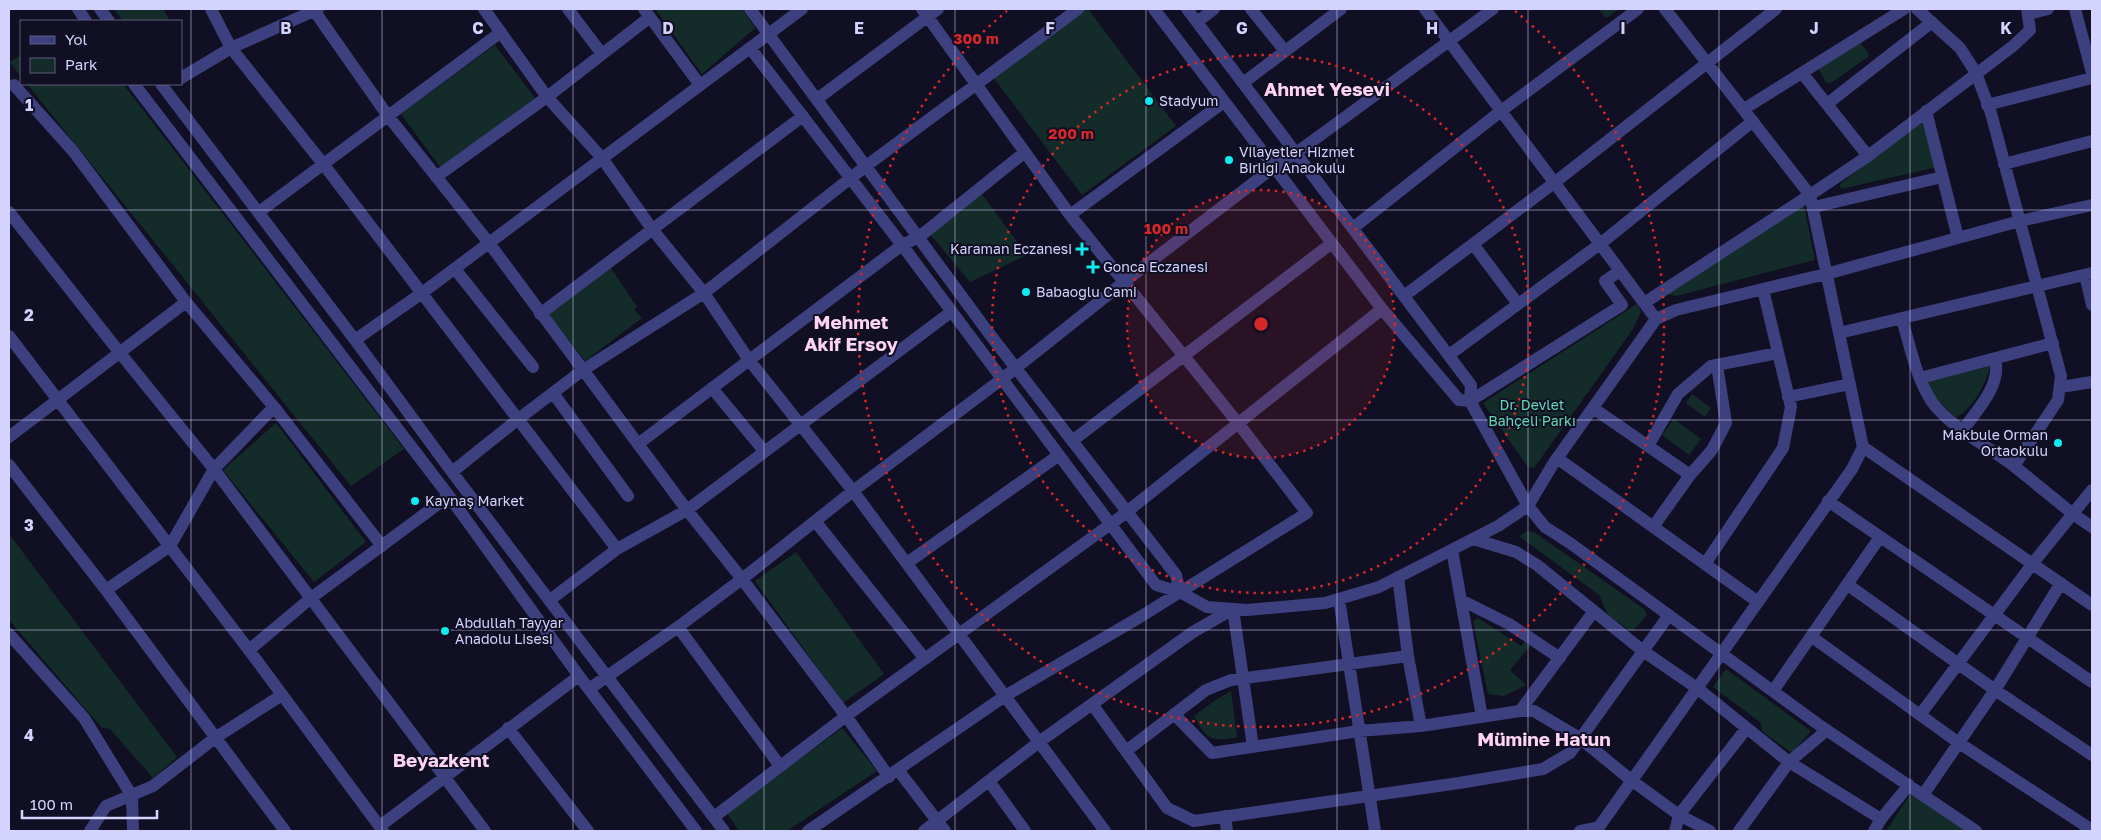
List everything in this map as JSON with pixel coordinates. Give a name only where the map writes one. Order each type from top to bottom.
[{"type":"street","points":[[78,9],[85,20]]},
{"type":"street","points":[[100,9],[108,20]]},
{"type":"street","points":[[211,9],[232,48],[324,165],[617,549]]},
{"type":"street","points":[[182,77],[232,48],[315,9],[388,116],[489,243],[687,510],[846,716],[941,826]]},
{"type":"street","points":[[484,9],[547,97],[602,158],[652,229],[704,293],[749,360],[853,491],[1104,831]]},
{"type":"street","points":[[568,9],[602,54]]},
{"type":"street","points":[[750,9],[918,237],[1176,575],[1180,592]]},
{"type":"street","points":[[355,340],[422,294],[802,9]]},
{"type":"street","points":[[452,472],[583,370],[704,293],[850,178],[1078,9]]},
{"type":"street","points":[[1154,9],[1382,309],[1458,400],[1470,401],[1622,305],[1605,281],[1620,271]]},
{"type":"street","points":[[1187,9],[1472,385],[1470,401],[1528,506],[1545,527],[1570,543],[1827,730],[1976,831]]},
{"type":"street","points":[[1197,22],[1214,9]]},
{"type":"street","points":[[1252,9],[1284,51]]},
{"type":"street","points":[[1243,83],[1341,9]]},
{"type":"street","points":[[1425,9],[1656,319]]},
{"type":"street","points":[[589,689],[678,628],[1274,167],[1449,41],[1476,14],[1493,9]]},
{"type":"street","points":[[1353,228],[1501,111],[1638,9]]},
{"type":"street","points":[[1580,831],[1600,829],[1631,780],[1852,468],[1863,447],[1812,201],[1754,121],[1665,9]]},
{"type":"street","points":[[1404,296],[1554,183],[1776,9]]},
{"type":"street","points":[[1744,109],[1904,9]]},
{"type":"street","points":[[1917,9],[1960,48],[1976,73],[2020,221],[2061,376],[2061,388],[2055,406],[2014,466]]},
{"type":"street","points":[[1644,302],[1812,201],[2030,30],[2027,11],[2048,9]]},
{"type":"street","points":[[2075,9],[2092,73]]},
{"type":"street","points":[[808,831],[1005,696],[1307,514],[1238,423],[1070,215],[976,83],[929,11],[817,99]]},
{"type":"street","points":[[436,177],[547,97],[602,54],[647,13],[700,85]]},
{"type":"street","points":[[1827,104],[1932,22]]},
{"type":"street","points":[[259,212],[501,32]]},
{"type":"street","points":[[750,48],[902,245],[1156,585],[1180,592],[1207,607],[1247,610],[1325,603],[1379,587],[1498,526],[1528,506],[1557,458],[1656,319],[1676,310],[1826,274],[2020,221],[2092,205]]},
{"type":"street","points":[[1802,73],[1868,156]]},
{"type":"street","points":[[1987,105],[2092,78]]},
{"type":"street","points":[[10,85],[73,151],[186,302],[274,406],[382,546]]},
{"type":"street","points":[[135,85],[449,496],[689,829]]},
{"type":"street","points":[[166,85],[452,472],[724,831]]},
{"type":"street","points":[[1070,215],[1224,102]]},
{"type":"street","points":[[1926,111],[1958,238]]},
{"type":"street","points":[[540,314],[803,116]]},
{"type":"street","points":[[1449,355],[1600,244],[1754,121]]},
{"type":"street","points":[[2004,164],[2092,141]]},
{"type":"street","points":[[638,444],[902,245],[918,237],[1025,152]]},
{"type":"street","points":[[1812,201],[1942,177]]},
{"type":"street","points":[[9,212],[120,354],[214,469],[485,831]]},
{"type":"street","points":[[1072,441],[1332,244]]},
{"type":"street","points":[[1473,244],[1518,304]]},
{"type":"street","points":[[455,269],[533,367]]},
{"type":"street","points":[[1839,333],[2038,288],[2088,274],[2092,305]]},
{"type":"street","points":[[1705,564],[1783,448],[1791,407],[1763,289]]},
{"type":"street","points":[[9,437],[186,302]]},
{"type":"street","points":[[714,817],[846,716],[1127,512],[1382,309]]},
{"type":"street","points":[[550,600],[617,549],[687,510],[951,312]]},
{"type":"street","points":[[1902,319],[1920,378],[1933,403],[1963,430],[2014,466],[2073,514],[2092,526]]},
{"type":"street","points":[[9,336],[249,650],[382,829],[444,776],[579,676]]},
{"type":"street","points":[[1920,378],[2053,344]]},
{"type":"street","points":[[1648,446],[1678,394],[1711,366],[1778,353]]},
{"type":"street","points":[[1963,430],[1993,384],[1997,370],[1995,359]]},
{"type":"street","points":[[1653,527],[1690,475],[1712,450],[1726,422],[1717,365]]},
{"type":"street","points":[[2061,388],[2092,382]]},
{"type":"street","points":[[1788,397],[1850,384]]},
{"type":"street","points":[[712,388],[764,451]]},
{"type":"street","points":[[553,393],[628,496]]},
{"type":"street","points":[[106,590],[170,546],[214,469],[274,406]]},
{"type":"street","points":[[1593,408],[1690,475]]},
{"type":"street","points":[[1863,447],[2092,605]]},
{"type":"street","points":[[906,563],[1059,455]]},
{"type":"street","points":[[1557,458],[1758,602]]},
{"type":"street","points":[[9,464],[106,590],[285,831]]},
{"type":"street","points":[[1920,715],[2033,563],[2092,490]]},
{"type":"street","points":[[249,650],[311,598],[449,496]]},
{"type":"street","points":[[1828,501],[2092,682]]},
{"type":"street","points":[[815,521],[925,659]]},
{"type":"street","points":[[1773,691],[1880,537]]},
{"type":"street","points":[[1473,539],[1516,552],[1537,565],[1643,651],[1697,688],[1789,762],[1881,819]]},
{"type":"street","points":[[1452,550],[1482,717]]},
{"type":"street","points":[[1398,577],[1408,656],[1421,726]]},
{"type":"street","points":[[1923,795],[1996,690],[2061,583]]},
{"type":"street","points":[[1848,584],[1958,664],[2092,756]]},
{"type":"street","points":[[1339,599],[1375,831]]},
{"type":"street","points":[[1461,600],[1509,624],[1560,658]]},
{"type":"street","points":[[1233,609],[1242,679],[1254,747]]},
{"type":"street","points":[[924,831],[941,826],[989,781],[1039,742],[1193,632],[1233,609]]},
{"type":"street","points":[[1520,711],[1594,611]]},
{"type":"street","points":[[1092,704],[1167,808],[1194,821],[1458,784],[1543,769],[1570,753],[1669,615]]},
{"type":"street","points":[[678,628],[780,766]]},
{"type":"street","points":[[9,634],[84,718],[132,796],[134,831]]},
{"type":"street","points":[[1812,637],[1959,743],[2092,830]]},
{"type":"street","points":[[1126,751],[1206,690],[1231,680],[1408,656]]},
{"type":"street","points":[[90,831],[106,806],[153,786],[215,738],[282,695]]},
{"type":"street","points":[[1174,714],[1212,753],[1359,731],[1421,726],[1520,711],[1534,711],[1581,739],[1631,780],[1679,815],[1710,831]]},
{"type":"street","points":[[508,728],[588,831]]},
{"type":"street","points":[[1675,831],[1679,815],[1746,729]]},
{"type":"street","points":[[1739,831],[1789,762],[1827,730]]},
{"type":"street","points":[[989,781],[1025,831]]},
{"type":"street","points":[[1874,831],[1881,819],[1909,785]]},
{"type":"street","points":[[1225,816],[1227,831]]},
{"type":"green space","points":[[114,9],[163,9],[169,20],[122,20]]},
{"type":"green space","points":[[655,9],[742,9],[755,28],[702,74]]},
{"type":"green space","points":[[1085,9],[1088,9],[1176,126],[1082,195],[993,77]]},
{"type":"green space","points":[[1598,9],[1619,9],[1605,17]]},
{"type":"green space","points":[[1860,43],[1869,54],[1868,57],[1831,83],[1826,82],[1819,70],[1820,68]]},
{"type":"green space","points":[[495,45],[535,98],[440,167],[401,114]]},
{"type":"green space","points":[[20,56],[20,76],[10,62]]},
{"type":"green space","points":[[28,85],[124,85],[404,449],[351,486]]},
{"type":"green space","points":[[1923,121],[1937,167],[1841,189],[1840,184]]},
{"type":"green space","points":[[981,193],[1027,255],[970,282],[929,233]]},
{"type":"green space","points":[[1804,206],[1815,260],[1676,296],[1667,294]]},
{"type":"green space","points":[[611,268],[637,307],[634,310],[642,318],[585,361],[549,314]]},
{"type":"green space","name":"Dr. Devlet Bahçeli Parkı","points":[[1637,304],[1641,312],[1633,329],[1534,468],[1528,467],[1483,403]]},
{"type":"green space","points":[[1990,366],[1978,395],[1968,408],[1956,418],[1936,398],[1928,383],[1929,381]]},
{"type":"green space","points":[[1692,394],[1711,408],[1705,417],[1686,403]]},
{"type":"green space","points":[[1674,419],[1701,439],[1689,455],[1662,435]]},
{"type":"green space","points":[[276,423],[366,542],[314,582],[223,470]]},
{"type":"green space","points":[[1527,531],[1534,532],[1644,609],[1647,615],[1633,631],[1629,630],[1608,615],[1599,595],[1519,536]]},
{"type":"green space","points":[[9,534],[177,757],[153,778],[110,729],[102,728],[9,620]]},
{"type":"green space","points":[[796,552],[884,674],[843,703],[755,581]]},
{"type":"green space","points":[[1478,618],[1521,646],[1525,641],[1531,645],[1510,670],[1526,685],[1504,696],[1488,694],[1473,621]]},
{"type":"green space","points":[[1726,669],[1811,731],[1792,753],[1763,732],[1760,722],[1713,687]]},
{"type":"green space","points":[[1231,691],[1237,737],[1215,739],[1206,735],[1194,716]]},
{"type":"green space","points":[[842,728],[877,771],[787,831],[739,831],[727,813]]},
{"type":"green space","points":[[1912,792],[1968,831],[1886,831]]},
{"type":"place","name":"Stadyum","points":[[1149,101]]},
{"type":"place","name":"Vilayetler Hizmet Birliği Anaokulu","points":[[1229,160]]},
{"type":"place","name":"Karaman Eczanesi","points":[[1082,249]]},
{"type":"place","name":"Gonca Eczanesi","points":[[1093,267]]},
{"type":"place","name":"Babaoğlu Cami","points":[[1026,292]]},
{"type":"place","name":"Makbule Orman Ortaokulu","points":[[2058,443]]},
{"type":"place","name":"Kaynaş Market","points":[[415,501]]},
{"type":"place","name":"Abdullah Tayyar Anadolu Lisesi","points":[[445,631]]},
{"type":"district","name":"Ahmet Yesevi","points":[[1327,89]]},
{"type":"district","name":"Mehmet Akif Ersoy","points":[[851,333]]},
{"type":"district","name":"Mümine Hatun","points":[[1544,739]]},
{"type":"district","name":"Beyazkent","points":[[441,760]]}]
